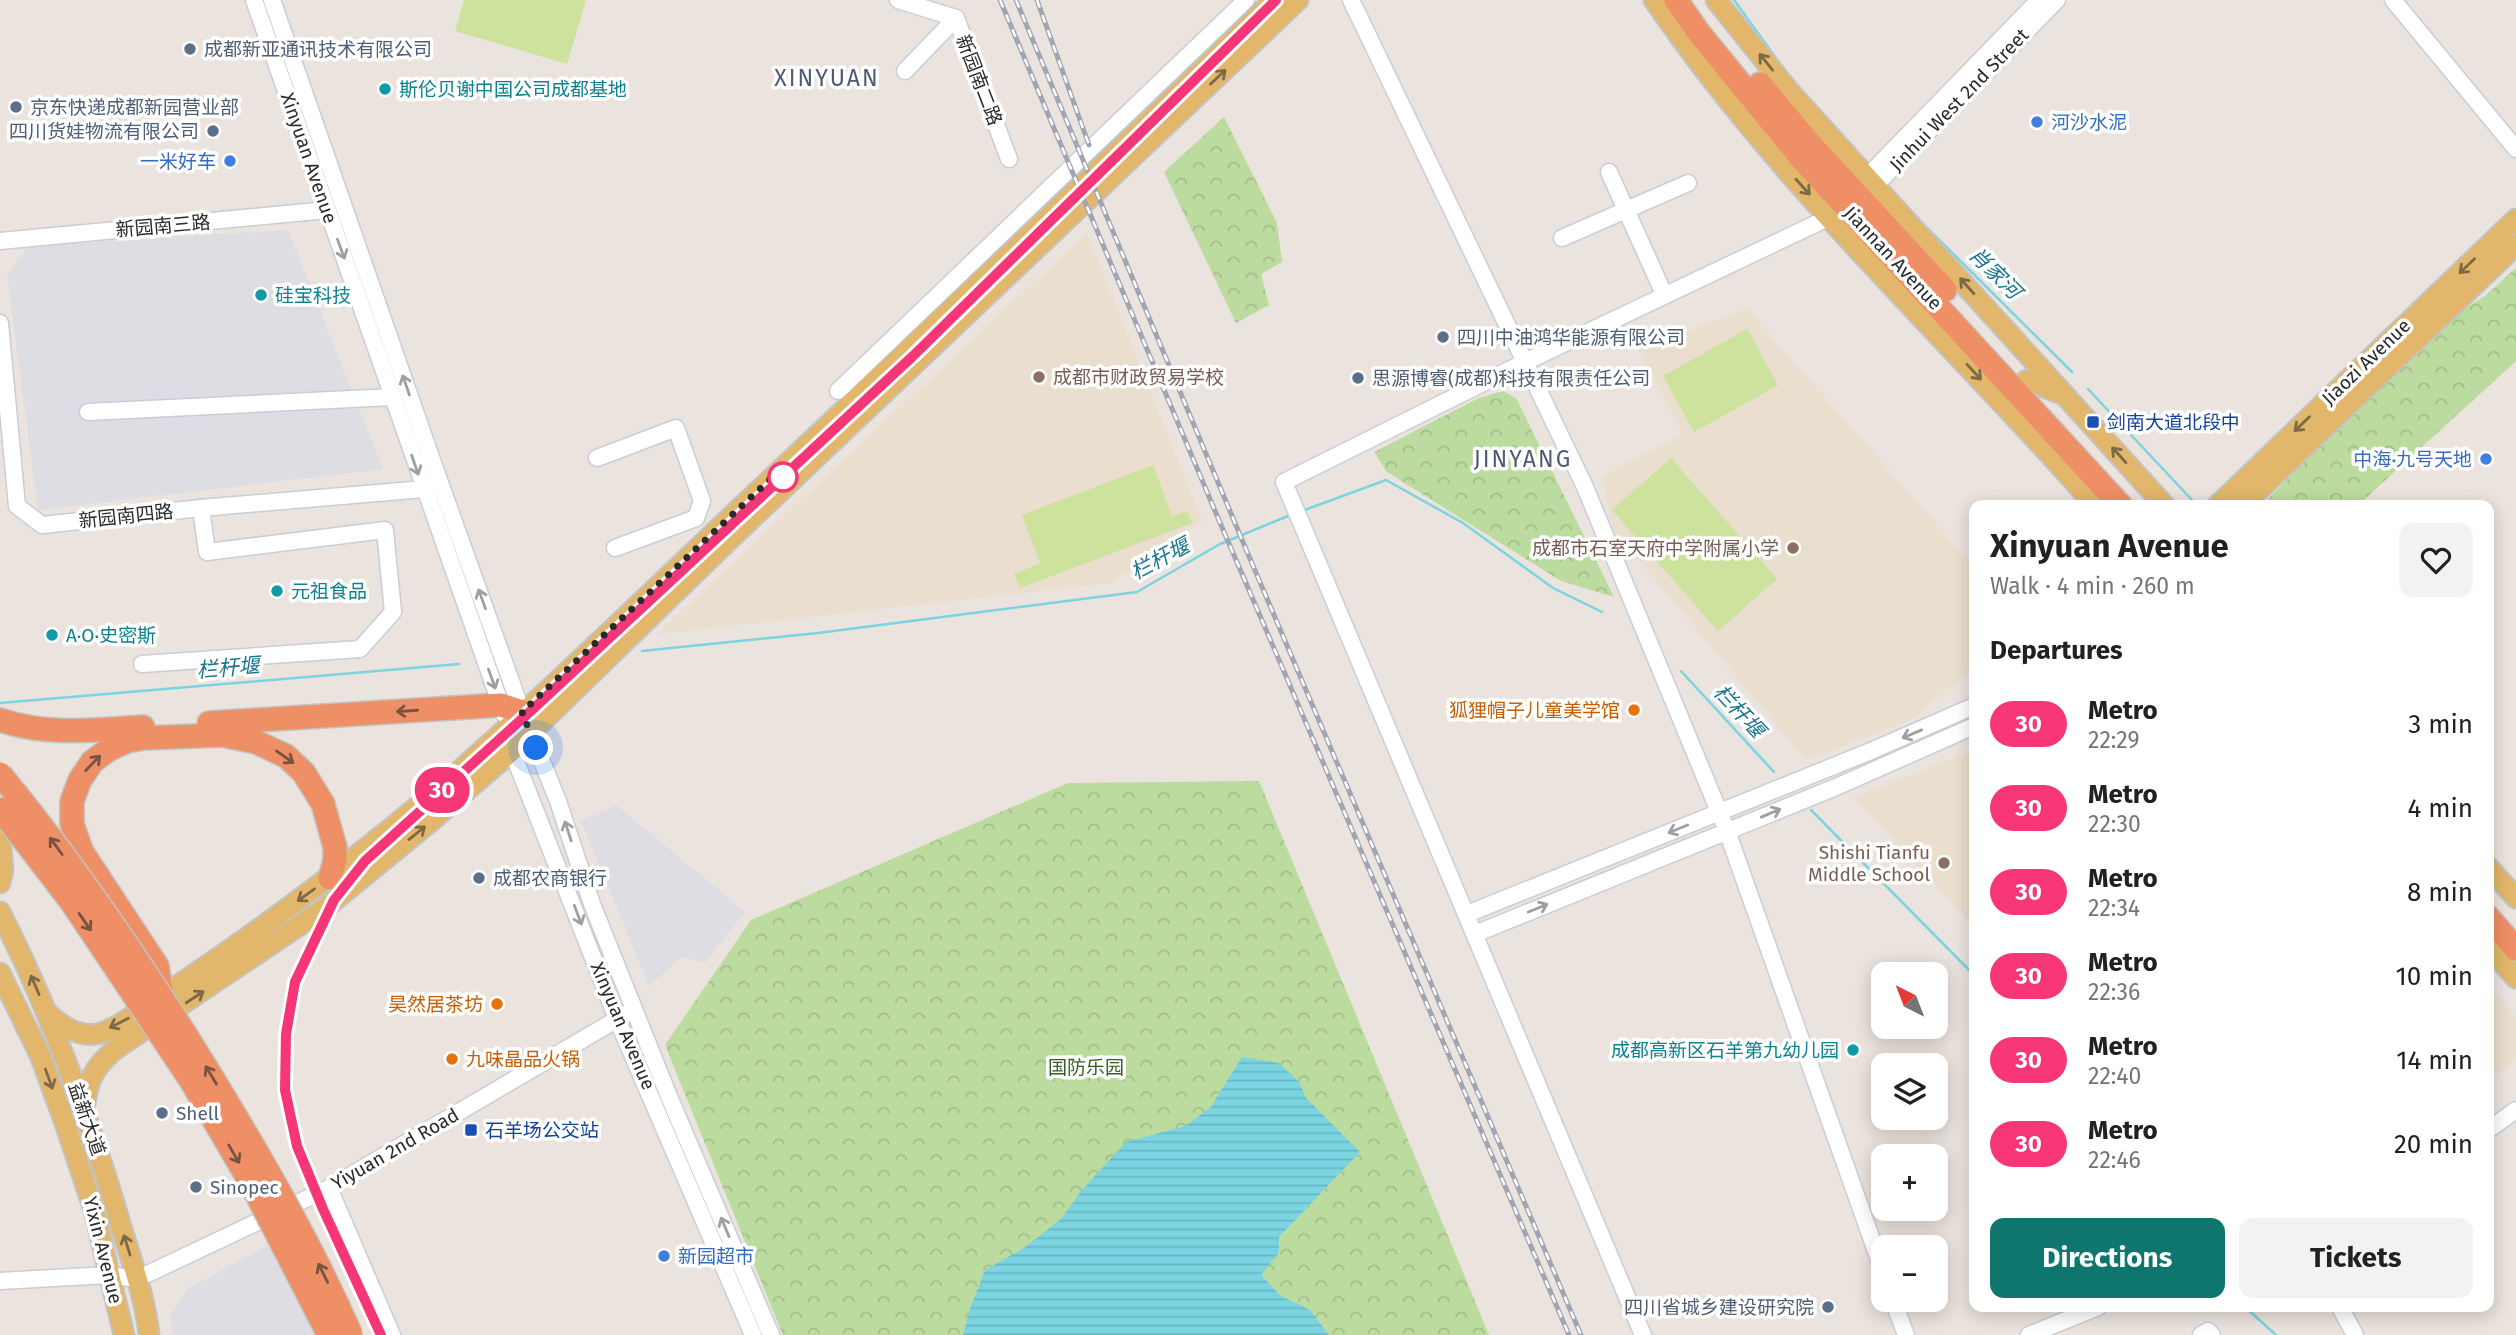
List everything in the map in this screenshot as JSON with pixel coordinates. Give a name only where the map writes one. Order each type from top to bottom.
[{"type":"highway","name":"Jiannan Avenue","points":[[1676,0],[1699,33],[2116,500]]},
{"type":"highway","name":"Jiannan Avenue","points":[[1695,0],[1806,151],[1864,188],[2027,380],[2134,500]]},
{"type":"highway","points":[[0,720],[17,726],[53,731],[126,735],[515,719]]},
{"type":"highway","points":[[162,996],[158,965],[82,852],[72,824],[72,802],[86,770],[126,735],[145,738],[222,735],[256,742],[286,756],[304,773],[318,792],[328,817],[335,847],[330,878]]},
{"type":"highway","points":[[0,774],[74,869],[162,996],[281,1192],[351,1335]]},
{"type":"highway","points":[[0,808],[71,901],[190,1079],[252,1185],[330,1335]]},
{"type":"highway","points":[[2494,904],[2516,928]]},
{"type":"highway","points":[[2494,933],[2501,951]]},
{"type":"main road","points":[[47,1012],[66,1028],[84,1033],[96,1034],[121,1023],[194,975],[330,878],[468,764],[1122,149],[1274,0]]},
{"type":"main road","points":[[84,1110],[88,1082],[98,1065],[114,1050],[325,908],[512,751],[515,719],[740,529],[1298,0]]},
{"type":"main road","points":[[1654,0],[1755,133],[2091,500]]},
{"type":"main road","points":[[1716,0],[1864,188],[2066,395],[2160,500]]},
{"type":"main road","points":[[1790,91],[1806,151]]},
{"type":"main road","points":[[1755,133],[1806,151]]},
{"type":"main road","name":"Jiaozi Avenue","points":[[2223,500],[2516,219]]},
{"type":"main road","name":"Jiaozi Avenue","points":[[2248,500],[2516,244]]},
{"type":"main road","points":[[2027,380],[2066,395]]},
{"type":"main road","points":[[2051,428],[2063,469]]},
{"type":"main road","points":[[0,837],[3,870],[0,883]]},
{"type":"main road","points":[[2494,874],[2516,898]]},
{"type":"main road","name":"益新大道","points":[[0,912],[47,1012],[84,1110],[137,1279],[149,1335]]},
{"type":"main road","points":[[2501,951],[2516,978]]},
{"type":"main road","name":"Yixin Avenue","points":[[0,972],[40,1055],[66,1126],[94,1210],[124,1335]]},
{"type":"street","name":"Xinyuan Avenue","points":[[254,0],[424,489],[515,719],[558,801],[592,904],[634,1010],[771,1335]]},
{"type":"street","name":"Xinyuan Avenue","points":[[272,0],[421,429],[515,719]]},
{"type":"street","name":"新园南二路","points":[[898,0],[956,18],[1009,159]]},
{"type":"street","points":[[838,391],[1246,0]]},
{"type":"street","points":[[1351,0],[1585,487],[1727,831],[1871,1237]]},
{"type":"street","name":"Jinhui West 2nd Street","points":[[1864,188],[2039,0]]},
{"type":"street","name":"Jinhui West 2nd Street","points":[[1864,188],[2057,0]]},
{"type":"street","points":[[2393,0],[2516,149]]},
{"type":"street","points":[[905,71],[956,18]]},
{"type":"street","points":[[1609,172],[1664,294]]},
{"type":"street","points":[[1562,238],[1688,183]]},
{"type":"street","name":"新园南三路","points":[[0,241],[327,210]]},
{"type":"street","points":[[1643,1335],[1284,482],[1664,294],[1830,217]]},
{"type":"street","name":"新园南四路","points":[[0,323],[16,506],[42,525],[424,489]]},
{"type":"street","points":[[88,412],[391,397]]},
{"type":"street","points":[[597,458],[676,428],[702,501],[695,518],[615,548]]},
{"type":"street","points":[[142,664],[360,649],[393,612],[385,530],[206,552],[201,508]]},
{"type":"street","points":[[1466,914],[1871,751],[1969,708]]},
{"type":"street","points":[[1475,934],[1969,729]]},
{"type":"street","name":"Xinyuan Avenue","points":[[512,751],[617,1019],[752,1335]]},
{"type":"street","name":"Yiyuan 2nd Road","points":[[137,1279],[329,1188],[634,1010]]},
{"type":"street","points":[[2494,1126],[2516,1110]]},
{"type":"street","points":[[329,1188],[392,1335]]},
{"type":"street","points":[[0,1281],[108,1276],[137,1279]]},
{"type":"street","points":[[1898,1312],[1906,1335]]},
{"type":"street","points":[[2029,1335],[2057,1330],[2089,1312]]},
{"type":"street","points":[[2343,1312],[2355,1335]]},
{"type":"street","points":[[2201,1335],[2208,1332],[2212,1335]]},
{"type":"shaded area","points":[[288,230],[383,469],[38,510],[7,276],[29,246]]},
{"type":"shaded area","name":"成都市财政贸易学校","points":[[1087,233],[1202,521],[1111,583],[657,634]]},
{"type":"shaded area","name":"成都市石室天府中学附属小学","points":[[1747,309],[1969,561],[1969,670],[1911,720],[1806,760],[1613,529],[1602,476],[1683,435],[1639,349]]},
{"type":"shaded area","name":"Shishi Tianfu Middle School","points":[[1969,752],[1969,922],[1854,798]]},
{"type":"shaded area","points":[[616,805],[745,912],[705,963],[681,957],[649,986],[581,821]]},
{"type":"shaded area","points":[[2494,992],[2516,1017],[2516,1059],[2494,1076]]},
{"type":"shaded area","points":[[273,1243],[317,1335],[173,1335],[170,1317],[188,1288]]},
{"type":"green space","points":[[464,0],[586,1],[567,64],[455,31]]},
{"type":"green space","points":[[1224,117],[1277,223],[1282,262],[1261,274],[1269,305],[1236,323],[1164,172]]},
{"type":"green space","points":[[2516,268],[2516,361],[2364,500],[2267,500],[2311,450],[2454,315],[2485,296]]},
{"type":"green space","points":[[1747,329],[1778,385],[1694,432],[1663,376]]},
{"type":"green space","points":[[1503,391],[1516,398],[1614,597],[1561,581],[1387,472],[1374,452],[1479,398]]},
{"type":"green space","points":[[1671,458],[1777,579],[1718,631],[1612,510]]},
{"type":"green space","points":[[1153,465],[1172,516],[1187,511],[1192,523],[1020,588],[1014,574],[1040,563],[1022,515]]},
{"type":"green space","name":"国防乐园","points":[[1259,781],[1489,1335],[783,1335],[665,1045],[751,920],[1068,783]]},
{"type":"water","points":[[1242,1057],[1279,1063],[1299,1082],[1306,1098],[1360,1152],[1279,1237],[1279,1253],[1261,1275],[1281,1296],[1310,1310],[1329,1335],[963,1335],[985,1270],[1024,1248],[1061,1219],[1082,1190],[1126,1142],[1185,1126],[1210,1108]]},
{"type":"waterway","name":"肖家河","points":[[1734,0],[1786,72],[1815,106]]},
{"type":"waterway","name":"肖家河","points":[[1910,211],[2072,372]]},
{"type":"waterway","name":"肖家河","points":[[2088,389],[2192,500]]},
{"type":"waterway","name":"栏杆堰","points":[[1302,511],[1386,480],[1463,523],[1553,588],[1602,612]]},
{"type":"waterway","name":"栏杆堰","points":[[642,651],[818,633],[1137,592],[1220,544],[1293,514]]},
{"type":"waterway","name":"栏杆堰","points":[[0,703],[459,664]]},
{"type":"waterway","name":"栏杆堰","points":[[1681,671],[1774,772]]},
{"type":"waterway","name":"栏杆堰","points":[[1811,810],[1969,970]]},
{"type":"waterway","name":"栏杆堰","points":[[2251,1312],[2276,1335]]},
{"type":"railway","points":[[1000,0],[1218,518],[1569,1335]]},
{"type":"railway","points":[[1016,0],[1248,554],[1581,1335]]},
{"type":"railway","points":[[1037,0],[1089,145]]},
{"type":"metro line","name":"30","points":[[381,1335],[297,1146],[285,1090],[286,1034],[295,982],[334,900],[365,861],[913,356],[1276,0]]},
{"type":"place","name":"成都新亚通讯技术有限公司","points":[[190,49]]},
{"type":"place","name":"斯伦贝谢中国公司成都基地","points":[[385,89]]},
{"type":"place","name":"京东快递成都新园营业部","points":[[16,107]]},
{"type":"place","name":"河沙水泥","points":[[2037,122]]},
{"type":"place","name":"四川货娃物流有限公司","points":[[213,131]]},
{"type":"place","name":"一米好车","points":[[230,161]]},
{"type":"place","name":"硅宝科技","points":[[261,295]]},
{"type":"place","name":"四川中油鸿华能源有限公司","points":[[1443,337]]},
{"type":"place","name":"成都市财政贸易学校","points":[[1039,377]]},
{"type":"place","name":"思源博睿(成都)科技有限责任公司","points":[[1358,378]]},
{"type":"place","name":"剑南大道北段中","points":[[2093,422]]},
{"type":"place","name":"中海·九号天地","points":[[2486,459]]},
{"type":"place","name":"成都市石室天府中学附属小学","points":[[1793,548]]},
{"type":"place","name":"元祖食品","points":[[277,591]]},
{"type":"place","name":"A·O·史密斯","points":[[52,635]]},
{"type":"place","name":"狐狸帽子儿童美学馆","points":[[1634,710]]},
{"type":"place","name":"Shishi Tianfu Middle School","points":[[1944,863]]},
{"type":"place","name":"成都农商银行","points":[[479,878]]},
{"type":"place","name":"昊然居茶坊","points":[[497,1004]]},
{"type":"place","name":"成都高新区石羊第九幼儿园","points":[[1853,1050]]},
{"type":"place","name":"九味晶品火锅","points":[[452,1059]]},
{"type":"place","name":"Shell","points":[[162,1113]]},
{"type":"place","name":"石羊场公交站","points":[[471,1130]]},
{"type":"place","name":"Sinopec","points":[[196,1187]]},
{"type":"place","name":"新园超市","points":[[664,1256]]},
{"type":"place","name":"四川省城乡建设研究院","points":[[1828,1307]]},
{"type":"district","name":"XINYUAN","points":[[827,78]]},
{"type":"district","name":"JINYANG","points":[[1523,459]]},
{"type":"route","points":[[536,748],[522,712],[779,471],[783,477]]}]
